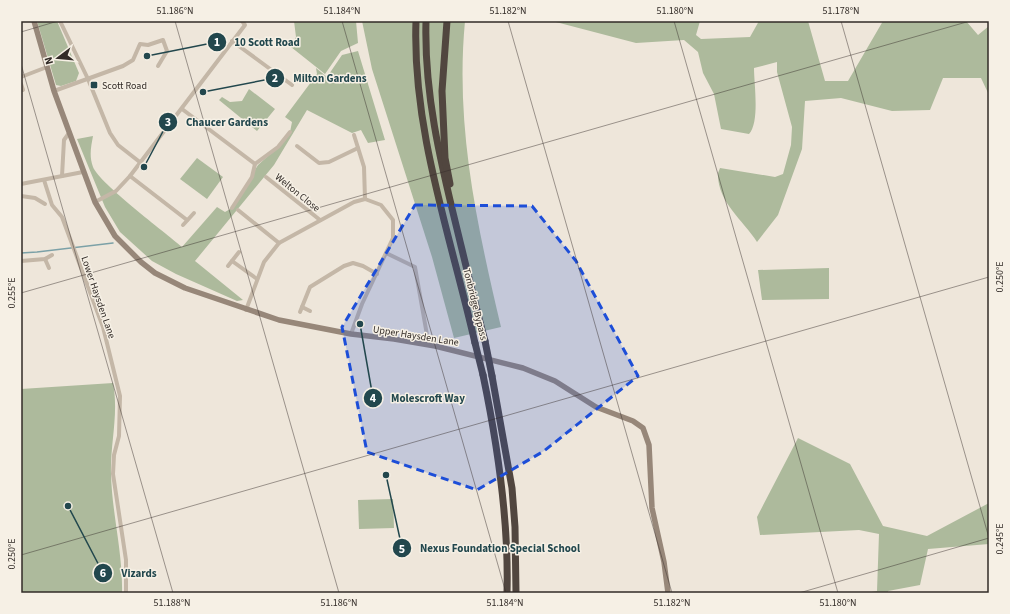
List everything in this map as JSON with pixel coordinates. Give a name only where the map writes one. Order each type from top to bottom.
[{"type":"highway","name":"Tonbridge Bypass","points":[[416,21],[418,80],[424,129],[476,343],[496,439],[504,505],[507,593]]},
{"type":"highway","name":"Tonbridge Bypass","points":[[426,21],[428,73],[433,124],[441,165],[485,341],[512,488],[515,527],[516,593]]},
{"type":"highway","points":[[446,21],[442,91],[445,158],[460,242]]},
{"type":"street","name":"Upper Haysden Lane","points":[[34,21],[54,92],[95,202],[107,224],[127,249],[155,272],[185,288],[246,310],[279,320],[351,334],[436,346],[523,368],[555,381],[596,407],[626,418],[639,425],[646,434],[649,446],[652,508],[664,562],[668,593]]},
{"type":"street","points":[[60,21],[88,79],[110,133],[118,145],[141,163]]},
{"type":"street","points":[[95,202],[116,191],[130,176],[182,109],[198,84],[232,41],[244,23],[249,21]]},
{"type":"street","points":[[158,66],[167,51],[163,40],[163,35]]},
{"type":"street","points":[[54,92],[123,66],[133,60],[140,44],[148,45],[163,40]]},
{"type":"street","points":[[232,41],[292,86]]},
{"type":"street","points":[[21,77],[47,67]]},
{"type":"street","points":[[21,84],[23,90]]},
{"type":"street","points":[[182,109],[255,164]]},
{"type":"street","points":[[232,208],[252,177],[255,164],[278,147],[290,132]]},
{"type":"street","points":[[62,176],[64,140],[69,133]]},
{"type":"street","points":[[354,135],[364,167],[365,199]]},
{"type":"street","points":[[297,146],[319,163],[329,162],[358,148]]},
{"type":"street","points":[[21,184],[83,172]]},
{"type":"street","points":[[130,176],[187,220]]},
{"type":"street","name":"Welton Close","points":[[266,177],[320,220]]},
{"type":"street","name":"Lower Haysden Lane","points":[[44,180],[52,205],[62,218],[103,327],[120,396],[119,436],[114,455],[113,474],[126,560],[126,593]]},
{"type":"street","points":[[21,196],[35,198],[45,204]]},
{"type":"street","points":[[246,310],[264,262],[279,243],[354,202],[365,199],[381,205],[393,220],[393,238],[362,304],[351,334]]},
{"type":"street","points":[[238,210],[279,243]]},
{"type":"street","points":[[183,225],[194,214]]},
{"type":"street","points":[[228,266],[238,252]]},
{"type":"street","points":[[386,254],[415,267],[427,336]]},
{"type":"street","points":[[21,261],[45,259],[52,255]]},
{"type":"street","points":[[45,259],[49,268]]},
{"type":"street","points":[[232,261],[257,279]]},
{"type":"street","points":[[310,311],[301,310],[310,287],[344,266],[353,262],[377,274]]},
{"type":"highlighted area","points":[[415,205],[532,206],[576,261],[638,376],[544,451],[477,490],[367,452],[342,327]]},
{"type":"green space","points":[[37,21],[57,21],[79,73],[76,81],[61,86],[56,85]]},
{"type":"green space","points":[[294,21],[356,21],[358,43],[341,51],[325,74],[291,47],[296,37]]},
{"type":"green space","points":[[362,21],[465,21],[463,99],[470,176],[476,213],[501,327],[454,338],[432,257],[372,69]]},
{"type":"green space","points":[[552,21],[700,21],[696,35],[701,39],[750,37],[759,21],[808,21],[825,81],[848,81],[883,21],[966,21],[978,35],[989,26],[989,95],[981,78],[943,78],[930,110],[892,111],[841,98],[805,101],[802,149],[778,215],[757,242],[726,202],[719,183],[718,173],[720,168],[775,177],[783,174],[791,145],[792,127],[777,72],[777,62],[754,68],[755,112],[754,121],[749,134],[721,129],[714,94],[703,73],[698,52],[684,40],[636,43]]},
{"type":"green space","points":[[358,51],[385,140],[368,143],[361,130],[352,133],[307,110],[274,165],[195,261],[243,300],[237,301],[176,274],[152,261],[120,232],[105,207],[77,139],[93,136],[91,159],[93,167],[98,175],[107,185],[182,247],[217,207],[225,212],[232,208],[258,165],[278,147],[290,132],[292,122],[285,117],[317,74],[316,68],[327,77],[342,55]]},
{"type":"green space","points":[[249,89],[275,109],[257,131],[219,100],[222,97],[230,102],[242,101]]},
{"type":"green space","points":[[197,158],[223,177],[207,199],[180,179]]},
{"type":"green space","points":[[829,268],[829,299],[762,300],[758,270]]},
{"type":"green space","points":[[113,383],[115,395],[115,418],[111,474],[113,504],[121,563],[122,593],[21,593],[21,389]]},
{"type":"green space","points":[[798,438],[850,464],[883,526],[927,536],[989,503],[989,544],[928,549],[920,585],[888,591],[888,593],[866,593],[877,591],[879,534],[859,530],[760,535],[757,517]]},
{"type":"green space","points":[[393,499],[394,528],[359,529],[358,500]]},
{"type":"waterway","points":[[21,253],[113,243]]},
{"type":"place","name":"10 Scott Road","points":[[147,56]]},
{"type":"place","name":"Scott Road","points":[[94,85]]},
{"type":"place","name":"Milton Gardens","points":[[203,92]]},
{"type":"place","name":"Chaucer Gardens","points":[[144,167]]},
{"type":"place","name":"Molescroft Way","points":[[360,324]]},
{"type":"place","name":"Nexus Foundation Special School","points":[[386,475]]},
{"type":"place","name":"Vizards","points":[[68,506]]}]
